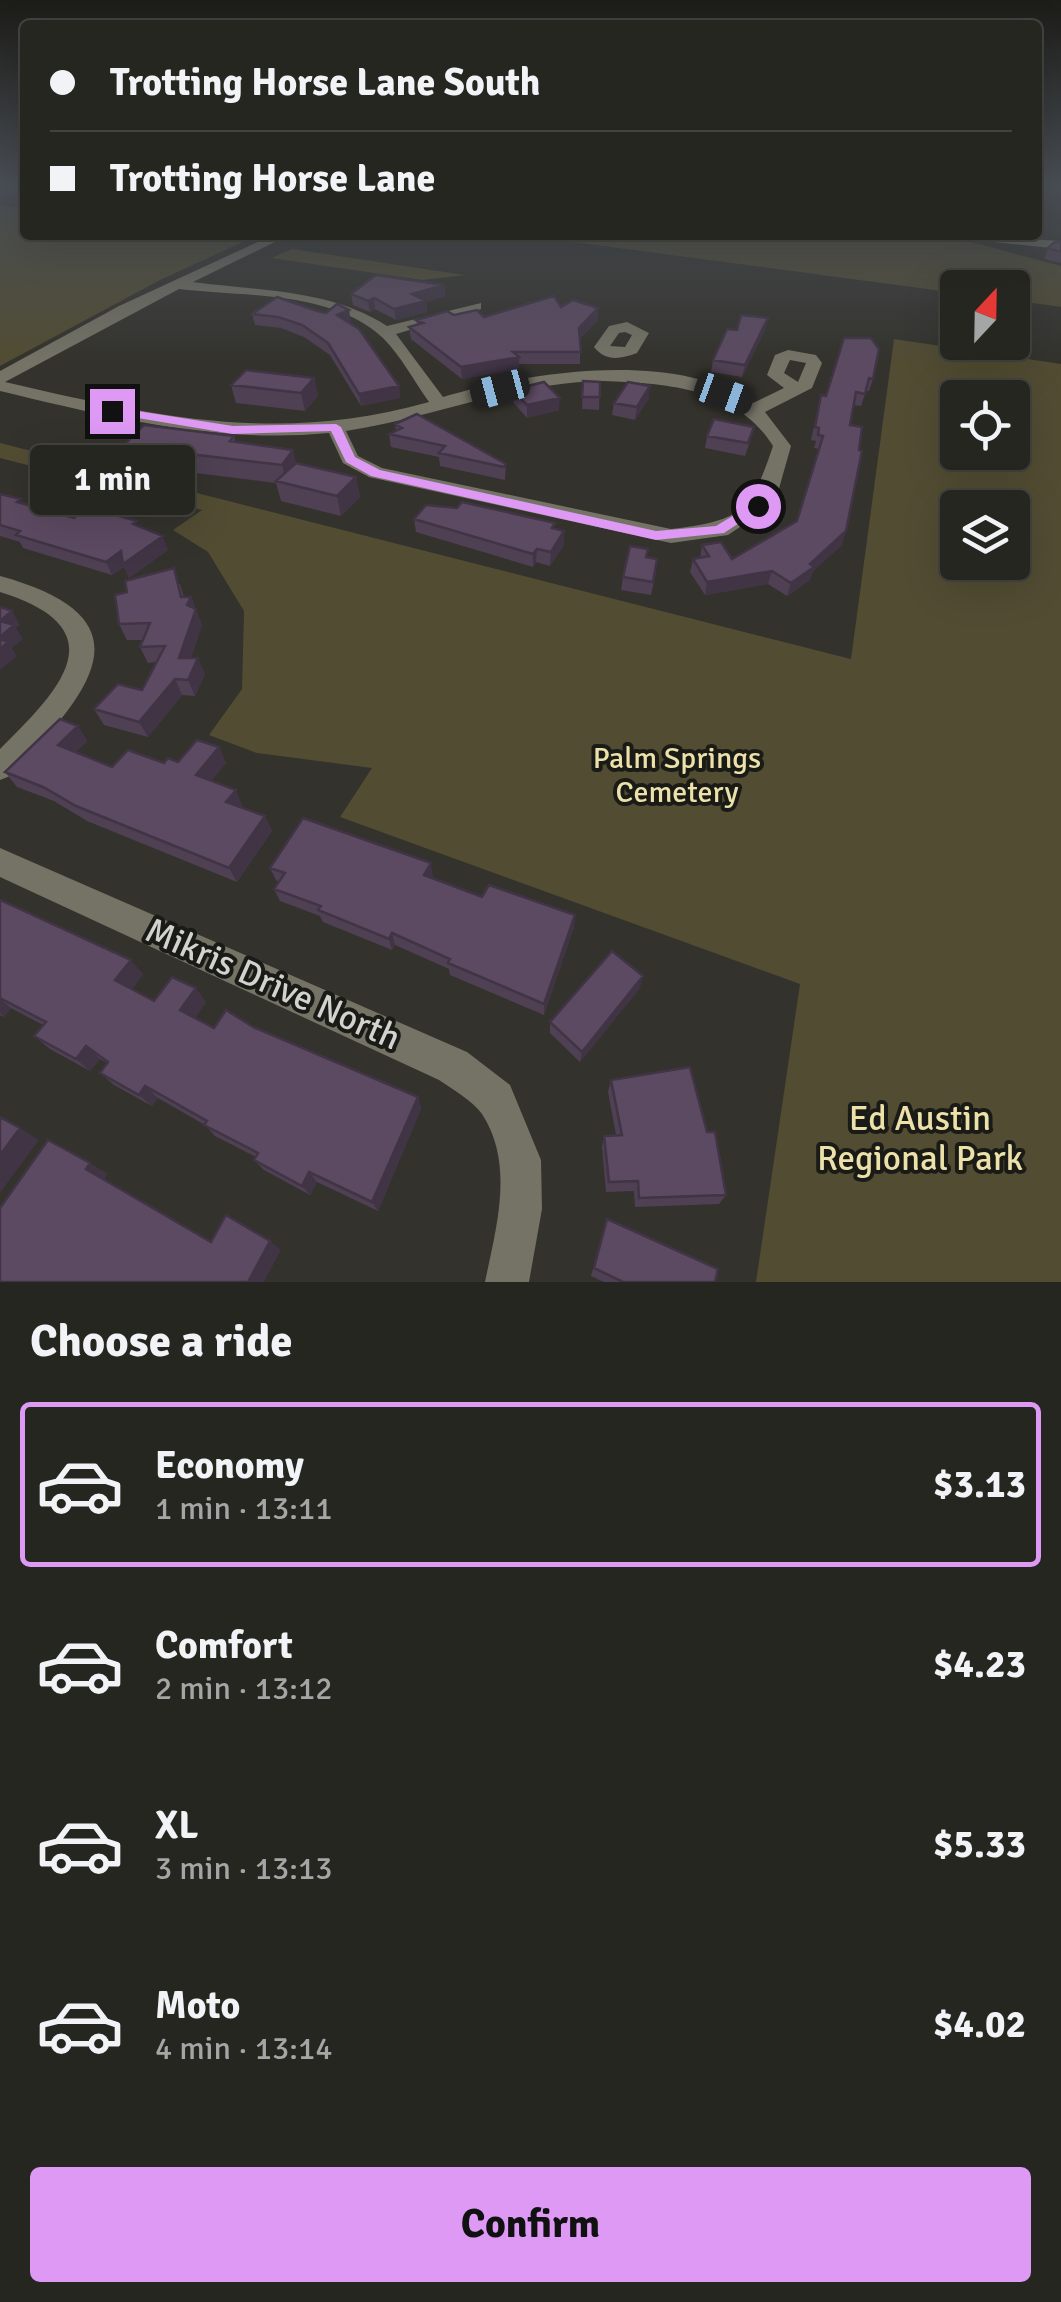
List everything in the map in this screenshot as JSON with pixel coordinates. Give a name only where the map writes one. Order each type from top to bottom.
[{"type":"street","points":[[0,378],[176,284],[261,245]]},
{"type":"street","points":[[176,284],[330,306],[365,319],[385,332],[440,405]]},
{"type":"street","points":[[385,332],[476,306]]},
{"type":"street","points":[[606,376],[613,354]]},
{"type":"street","points":[[0,356],[24,364]]},
{"type":"street","points":[[0,386],[199,426],[262,431],[336,427],[440,405],[530,380],[606,376],[702,388],[756,409],[771,424],[782,446],[768,492],[739,521],[720,530],[656,535],[376,473],[350,459],[336,427]]},
{"type":"street","points":[[756,409],[796,388]]},
{"type":"street","points":[[0,584],[46,600],[76,624],[83,642],[82,662],[72,685],[0,768]]},
{"type":"street","name":"Mikris Drive North","points":[[0,862],[453,1066],[496,1099],[520,1160],[521,1209],[506,1282]]},
{"type":"green space","points":[[0,245],[237,245],[160,280],[0,366]]},
{"type":"green space","points":[[595,245],[981,245],[1061,266],[1061,307],[1030,302],[1030,270],[940,270],[940,291]]},
{"type":"green space","points":[[292,249],[465,275],[422,280],[271,258]]},
{"type":"green space","points":[[894,339],[940,346],[940,360],[1030,359],[1061,364],[1061,1282],[756,1282],[800,984],[340,817],[372,768],[257,753],[209,735],[242,689],[244,611],[208,552],[173,530],[202,510],[0,458],[0,443],[851,659]]},
{"type":"building","points":[[376,275],[444,285],[412,294],[426,301],[394,309],[374,298],[368,301],[351,294]]},
{"type":"building","points":[[554,296],[561,307],[573,300],[598,308],[579,328],[581,352],[513,352],[519,357],[461,367],[409,327],[423,323],[416,320],[447,311],[454,315],[477,310],[484,317]]},
{"type":"building","points":[[277,297],[326,313],[337,304],[349,310],[337,315],[359,329],[399,386],[359,394],[328,343],[302,325],[252,314]]},
{"type":"building","points":[[741,315],[768,318],[745,365],[713,360],[727,329],[737,330]]},
{"type":"building","points":[[844,338],[871,338],[879,349],[873,379],[869,378],[865,394],[856,392],[850,425],[862,427],[862,451],[846,531],[810,564],[814,567],[791,583],[772,571],[707,582],[693,559],[709,556],[702,545],[721,542],[732,559],[797,521],[823,436],[818,435],[819,428],[815,427],[821,395],[826,396]]},
{"type":"building","points":[[246,370],[314,378],[301,393],[231,385]]},
{"type":"building","points":[[583,381],[600,382],[600,397],[582,397]]},
{"type":"building","points":[[544,382],[560,398],[527,405],[512,390]]},
{"type":"building","points":[[628,382],[650,386],[637,407],[614,403]]},
{"type":"building","points":[[417,414],[506,464],[504,467],[439,453],[445,446],[389,434],[402,428],[395,424]]},
{"type":"building","points":[[714,419],[754,427],[748,443],[707,436]]},
{"type":"building","points":[[144,425],[234,436],[230,441],[293,450],[282,465],[123,446]]},
{"type":"building","points":[[296,463],[356,477],[337,496],[276,481]]},
{"type":"building","points":[[0,494],[74,518],[86,509],[115,515],[137,521],[133,524],[163,536],[123,564],[121,551],[106,562],[16,535],[20,531],[0,525]]},
{"type":"building","points":[[462,502],[555,523],[552,528],[564,531],[551,552],[537,549],[533,554],[414,519],[426,505],[457,508]]},
{"type":"building","points":[[630,546],[648,549],[646,557],[657,559],[653,582],[623,577]]},
{"type":"building","points":[[174,568],[181,597],[191,597],[187,605],[196,609],[179,658],[198,658],[188,680],[175,679],[139,722],[94,709],[118,684],[142,690],[165,646],[140,647],[150,623],[119,624],[115,595],[127,592],[125,581]]},
{"type":"building","points":[[0,607],[12,611],[0,621]]},
{"type":"building","points":[[0,621],[14,625],[0,637]]},
{"type":"building","points":[[60,719],[78,726],[58,745],[112,767],[128,750],[164,763],[168,758],[178,762],[197,740],[219,747],[196,775],[236,790],[226,802],[265,816],[229,868],[76,806],[5,772]]},
{"type":"building","points":[[303,818],[431,863],[424,875],[482,897],[489,885],[575,915],[544,1004],[448,963],[450,959],[392,933],[389,939],[318,910],[321,906],[274,889],[285,873],[270,868]]},
{"type":"building","points":[[0,900],[131,960],[115,980],[154,1001],[172,977],[196,988],[180,1010],[214,1028],[226,1010],[253,1027],[418,1097],[372,1202],[309,1172],[302,1186],[254,1160],[258,1153],[204,1125],[207,1121],[145,1086],[139,1095],[100,1073],[108,1062],[86,1046],[76,1059],[34,1036],[46,1022],[0,998]]},
{"type":"building","points":[[612,951],[643,976],[582,1052],[550,1022]]},
{"type":"building","points":[[690,1067],[707,1132],[715,1132],[726,1195],[639,1198],[638,1181],[609,1182],[604,1136],[622,1135],[611,1080]]},
{"type":"building","points":[[0,1117],[20,1128],[0,1155]]},
{"type":"building","points":[[48,1140],[90,1163],[86,1169],[211,1242],[226,1215],[270,1241],[248,1282],[0,1282],[0,1208]]},
{"type":"building","points":[[607,1219],[718,1269],[715,1282],[623,1282],[594,1268]]},
{"type":"route","points":[[112,411],[233,430],[336,427],[350,459],[376,473],[656,535],[720,530],[758,506]]},
{"type":"park label","name":"Palm Springs Cemetery","points":[[677,775]]},
{"type":"park label","name":"Ed Austin Regional Park","points":[[920,1138]]}]
